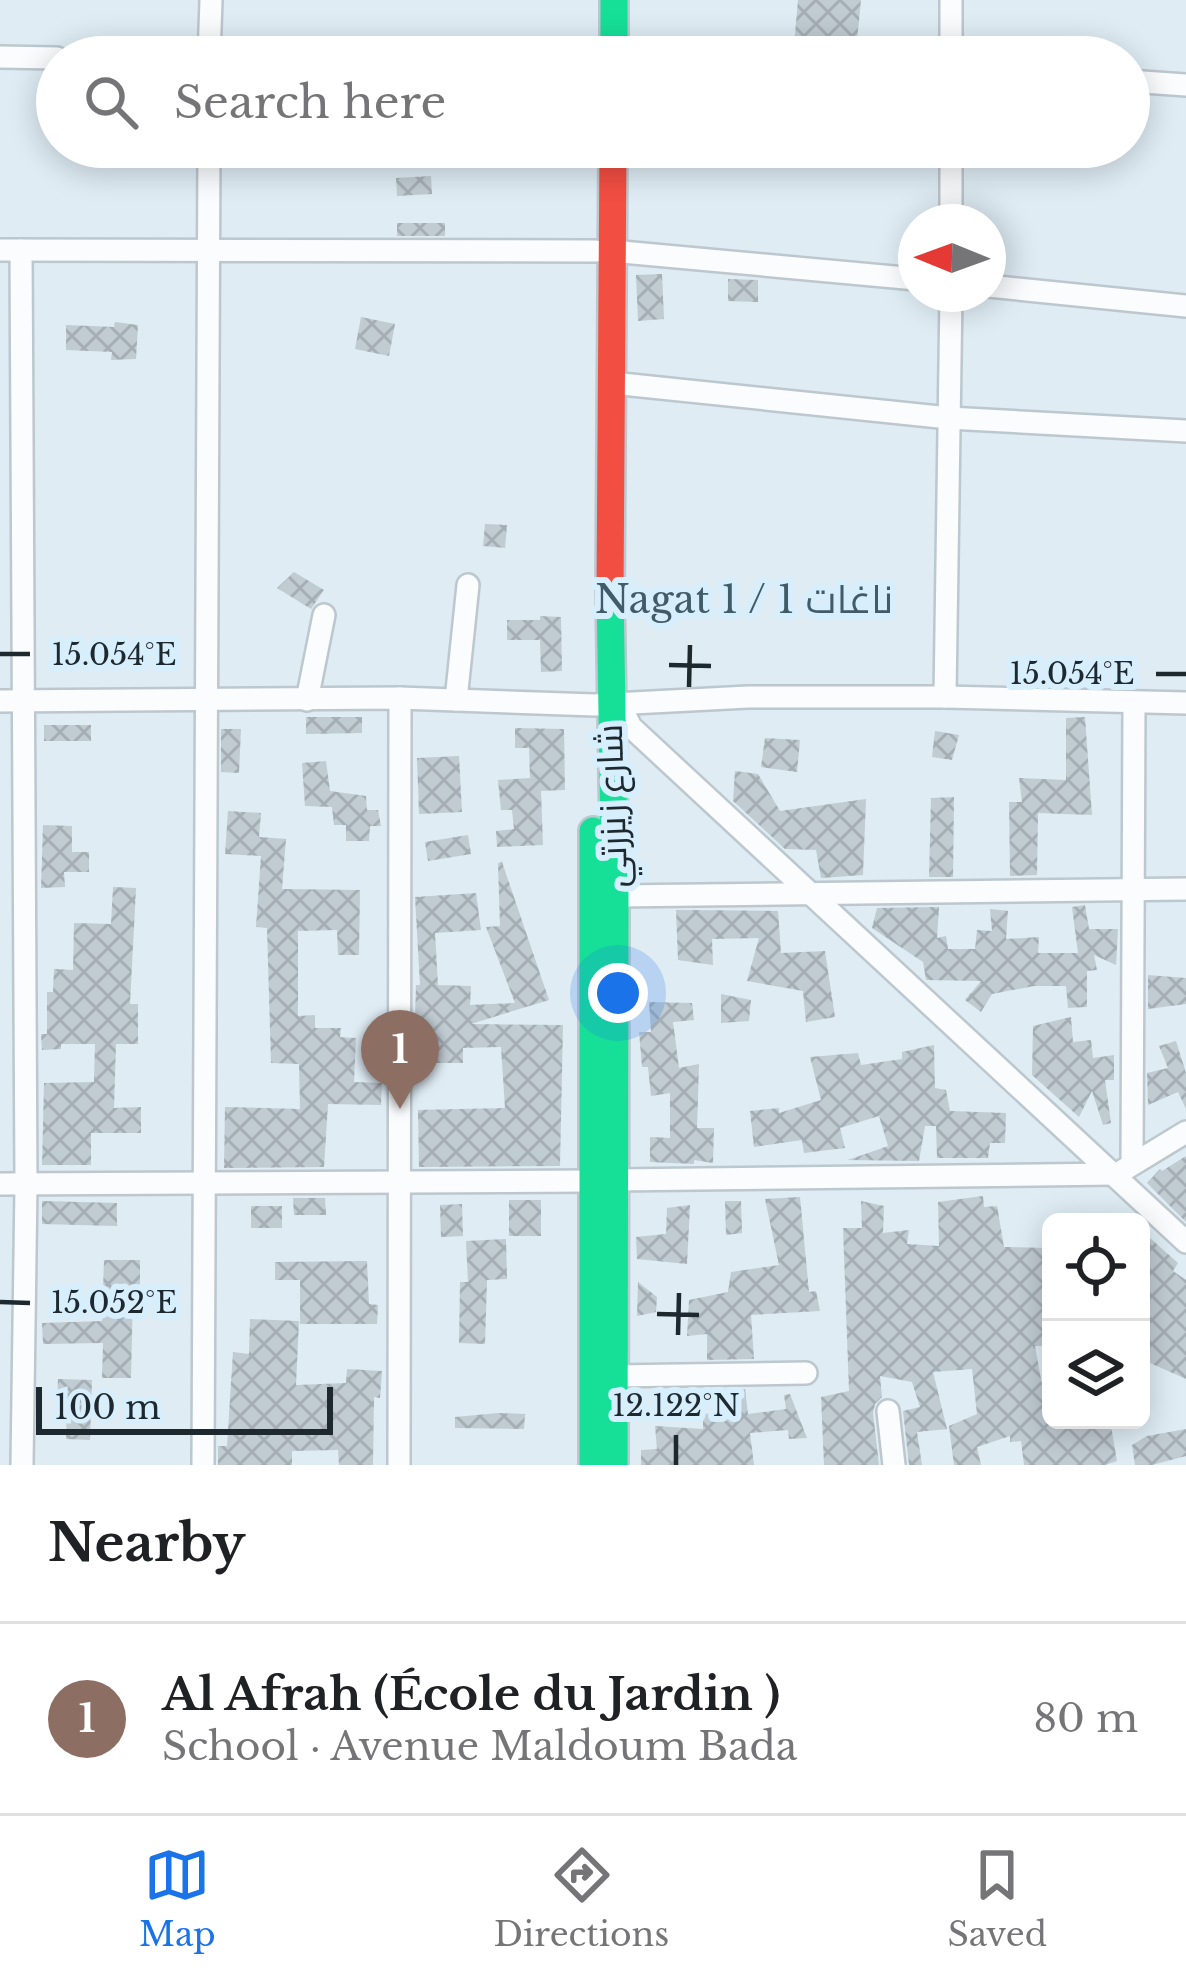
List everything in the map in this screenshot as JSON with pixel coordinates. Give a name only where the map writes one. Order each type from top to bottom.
[{"type":"street","points":[[210,36],[211,0]]},
{"type":"street","points":[[594,0],[594,36]]},
{"type":"street","points":[[614,0],[614,36]]},
{"type":"street","points":[[951,0],[951,36]]},
{"type":"street","points":[[0,57],[36,58]]},
{"type":"street","points":[[1150,82],[1186,85]]},
{"type":"street","points":[[203,1465],[209,168]]},
{"type":"street","name":"شارع زيزرتي","points":[[596,168],[612,383],[603,1180],[614,1465]]},
{"type":"street","name":"شارع زيزرتي","points":[[592,1465],[615,896],[607,703],[604,251],[611,168]]},
{"type":"street","points":[[951,168],[951,204]]},
{"type":"street","points":[[22,1465],[26,1185],[11,701],[11,250],[604,251],[898,277]]},
{"type":"street","points":[[1006,288],[1186,306]]},
{"type":"street","points":[[945,698],[950,312]]},
{"type":"street","points":[[612,383],[949,418],[1186,431]]},
{"type":"street","points":[[456,700],[468,585]]},
{"type":"street","points":[[308,700],[324,615]]},
{"type":"street","points":[[11,701],[400,698],[607,703],[945,698],[1186,703]]},
{"type":"street","points":[[399,1465],[400,698]]},
{"type":"street","points":[[607,703],[812,894],[1124,1168],[1186,1242]]},
{"type":"street","points":[[1124,1168],[1134,704]]},
{"type":"street","points":[[615,896],[1186,889]]},
{"type":"street","points":[[0,1184],[400,1177],[603,1180],[1124,1168],[1186,1132]]},
{"type":"street","points":[[614,1376],[806,1373]]},
{"type":"street","points":[[888,1411],[894,1465]]},
{"type":"building","points":[[798,0],[861,0],[857,36],[795,36]]},
{"type":"building","points":[[431,176],[432,194],[397,196],[396,178]]},
{"type":"building","points":[[397,223],[445,223],[445,236],[397,236]]},
{"type":"building","points":[[662,274],[664,319],[638,321],[636,275]]},
{"type":"building","points":[[728,279],[758,280],[758,302],[728,301]]},
{"type":"building","points":[[361,317],[395,324],[389,356],[355,349]]},
{"type":"building","points":[[115,322],[138,325],[136,359],[111,360],[112,352],[66,350],[66,325],[114,327]]},
{"type":"building","points":[[485,524],[507,525],[505,548],[483,546]]},
{"type":"building","points":[[294,572],[324,590],[311,609],[277,588]]},
{"type":"building","points":[[540,616],[561,617],[562,671],[541,672],[540,640],[507,640],[507,620],[540,620]]},
{"type":"building","points":[[306,717],[362,717],[362,733],[306,734]]},
{"type":"building","points":[[1085,717],[1092,815],[1038,813],[1037,875],[1010,876],[1009,802],[1022,802],[1019,778],[1066,780],[1066,718]]},
{"type":"building","points":[[44,725],[91,725],[91,741],[44,741]]},
{"type":"building","points":[[515,728],[564,729],[565,790],[541,791],[543,845],[497,847],[496,831],[514,829],[512,810],[501,810],[498,780],[530,778],[529,748],[515,748]]},
{"type":"building","points":[[221,729],[241,729],[239,773],[221,772]]},
{"type":"building","points":[[935,731],[959,735],[952,760],[932,757]]},
{"type":"building","points":[[765,738],[800,740],[797,772],[761,767]]},
{"type":"building","points":[[459,756],[462,812],[419,814],[417,758]]},
{"type":"building","points":[[326,761],[330,791],[366,796],[367,810],[378,810],[381,826],[370,826],[369,841],[346,841],[346,825],[334,825],[332,807],[305,806],[302,763]]},
{"type":"building","points":[[735,771],[758,774],[780,811],[866,799],[863,875],[821,878],[816,850],[785,849],[733,801]]},
{"type":"building","points":[[954,797],[953,877],[929,877],[931,798]]},
{"type":"building","points":[[228,811],[261,813],[259,837],[286,839],[282,889],[360,890],[359,955],[338,955],[337,930],[298,931],[298,1016],[315,1015],[315,1028],[341,1028],[340,1037],[356,1038],[354,1082],[382,1083],[381,1105],[328,1104],[324,1167],[224,1168],[225,1107],[300,1109],[299,1064],[271,1063],[267,928],[256,927],[261,856],[225,854]]},
{"type":"building","points":[[43,825],[72,826],[72,852],[89,852],[89,872],[64,872],[65,887],[41,888]]},
{"type":"building","points":[[468,835],[471,854],[428,861],[425,842]]},
{"type":"building","points":[[502,862],[549,1000],[471,1024],[563,1025],[560,1166],[419,1167],[418,1110],[505,1108],[501,1047],[463,1048],[463,1063],[426,1063],[426,1021],[415,1021],[416,985],[420,985],[415,897],[476,893],[481,930],[435,933],[438,985],[471,986],[470,1005],[515,1003],[486,927],[500,926],[498,863]]},
{"type":"building","points":[[113,887],[136,888],[130,1004],[138,1004],[138,1044],[116,1044],[114,1108],[141,1107],[141,1133],[91,1133],[91,1165],[42,1165],[44,1083],[94,1082],[95,1044],[61,1044],[61,1049],[42,1050],[41,1034],[47,1034],[47,992],[53,992],[54,969],[73,970],[74,923],[111,924]]},
{"type":"building","points":[[1085,905],[1089,929],[1118,929],[1116,965],[1094,955],[1097,970],[1087,971],[1087,1007],[1068,1008],[1066,986],[1034,986],[992,994],[981,1012],[965,1000],[981,981],[926,980],[923,962],[872,928],[877,908],[939,907],[937,938],[946,936],[948,949],[975,949],[977,930],[992,931],[990,909],[1008,911],[1006,939],[1039,937],[1038,953],[1078,953],[1072,907]]},
{"type":"building","points":[[676,910],[778,911],[781,953],[825,951],[835,1017],[806,1022],[803,991],[747,981],[759,938],[712,939],[713,965],[678,960]]},
{"type":"building","points":[[1148,975],[1186,978],[1186,1004],[1148,1009]]},
{"type":"building","points":[[721,994],[751,1000],[749,1021],[721,1023]]},
{"type":"building","points":[[649,1002],[692,1003],[694,1020],[673,1022],[679,1068],[699,1064],[697,1128],[714,1128],[713,1163],[650,1162],[650,1137],[670,1138],[670,1093],[651,1096],[648,1067],[642,1067],[639,1032],[651,1032]]},
{"type":"building","points":[[1071,1017],[1073,1042],[1091,1040],[1093,1058],[1114,1055],[1114,1080],[1105,1080],[1111,1123],[1103,1125],[1092,1091],[1079,1117],[1032,1075],[1033,1026]]},
{"type":"building","points":[[1176,1041],[1186,1073],[1186,1109],[1178,1092],[1148,1105],[1147,1073],[1168,1068],[1159,1046]]},
{"type":"building","points":[[934,1045],[935,1088],[946,1090],[950,1111],[1006,1113],[1005,1143],[990,1143],[988,1158],[937,1158],[936,1126],[925,1126],[919,1161],[848,1160],[888,1146],[879,1116],[840,1128],[845,1148],[804,1153],[802,1140],[754,1147],[750,1111],[779,1108],[779,1113],[821,1100],[810,1057],[858,1053],[861,1065],[902,1059],[902,1052]]},
{"type":"building","points":[[1186,1156],[1186,1222],[1147,1183],[1160,1169]]},
{"type":"building","points":[[983,1196],[984,1207],[997,1206],[1004,1247],[1042,1248],[1042,1346],[1035,1346],[1042,1384],[1042,1429],[1112,1429],[1117,1461],[1024,1465],[1021,1441],[1010,1442],[1010,1436],[977,1447],[981,1465],[954,1465],[949,1426],[977,1414],[972,1369],[933,1372],[947,1429],[917,1432],[922,1465],[909,1465],[903,1411],[920,1407],[912,1382],[880,1376],[882,1397],[873,1413],[879,1465],[824,1465],[821,1397],[849,1391],[843,1228],[862,1228],[861,1201],[884,1206],[883,1233],[909,1230],[907,1244],[939,1246],[938,1202]]},
{"type":"building","points":[[800,1197],[809,1292],[816,1291],[820,1311],[751,1315],[754,1359],[707,1360],[707,1334],[687,1336],[689,1300],[728,1292],[731,1272],[779,1265],[765,1199]]},
{"type":"building","points":[[293,1198],[325,1198],[326,1215],[294,1215]]},
{"type":"building","points":[[509,1200],[541,1200],[541,1236],[509,1236]]},
{"type":"building","points":[[42,1201],[117,1203],[117,1226],[42,1224]]},
{"type":"building","points":[[725,1201],[741,1201],[742,1233],[726,1235]]},
{"type":"building","points":[[462,1204],[463,1236],[441,1237],[440,1205]]},
{"type":"building","points":[[690,1205],[687,1264],[637,1259],[636,1237],[666,1234],[667,1208]]},
{"type":"building","points":[[251,1206],[282,1206],[282,1228],[251,1228]]},
{"type":"building","points":[[1150,1238],[1178,1263],[1173,1271],[1186,1280],[1186,1379],[1150,1363]]},
{"type":"building","points":[[506,1239],[507,1279],[487,1280],[485,1344],[459,1343],[460,1282],[468,1282],[466,1241]]},
{"type":"building","points":[[104,1260],[140,1260],[140,1292],[133,1292],[131,1378],[102,1378],[103,1343],[43,1344],[42,1323],[102,1321]]},
{"type":"building","points":[[367,1261],[369,1304],[378,1305],[377,1324],[300,1324],[300,1280],[275,1280],[275,1262]]},
{"type":"building","points":[[638,1282],[657,1297],[656,1312],[637,1316]]},
{"type":"building","points":[[250,1319],[299,1321],[296,1385],[346,1383],[347,1369],[382,1371],[380,1398],[374,1397],[373,1465],[339,1465],[338,1450],[292,1451],[292,1465],[218,1465],[218,1446],[227,1446],[233,1352],[249,1354]]},
{"type":"building","points":[[58,1379],[92,1380],[90,1440],[66,1439],[67,1403],[57,1403]]},
{"type":"building","points":[[725,1389],[745,1389],[748,1414],[786,1409],[784,1395],[790,1394],[807,1438],[789,1439],[788,1430],[750,1433],[754,1465],[641,1465],[641,1450],[657,1449],[655,1426],[703,1429],[703,1414],[728,1412]]},
{"type":"building","points":[[525,1414],[524,1429],[455,1428],[455,1417]]},
{"type":"building","points":[[1186,1429],[1186,1456],[1135,1465],[1132,1445],[1147,1436]]},
{"type":"traffic: fast","points":[[614,0],[614,36]]},
{"type":"traffic: fast","points":[[610,591],[615,896],[614,1465]]},
{"type":"traffic: fast","points":[[593,831],[593,1465]]},
{"type":"traffic: jam","points":[[610,591],[613,168]]},
{"type":"place","name":"Al Afrah (École du Jardin )","points":[[400,1109]]},
{"type":"district","name":"Nagat 1 / ناغات 1","points":[[744,599]]}]
